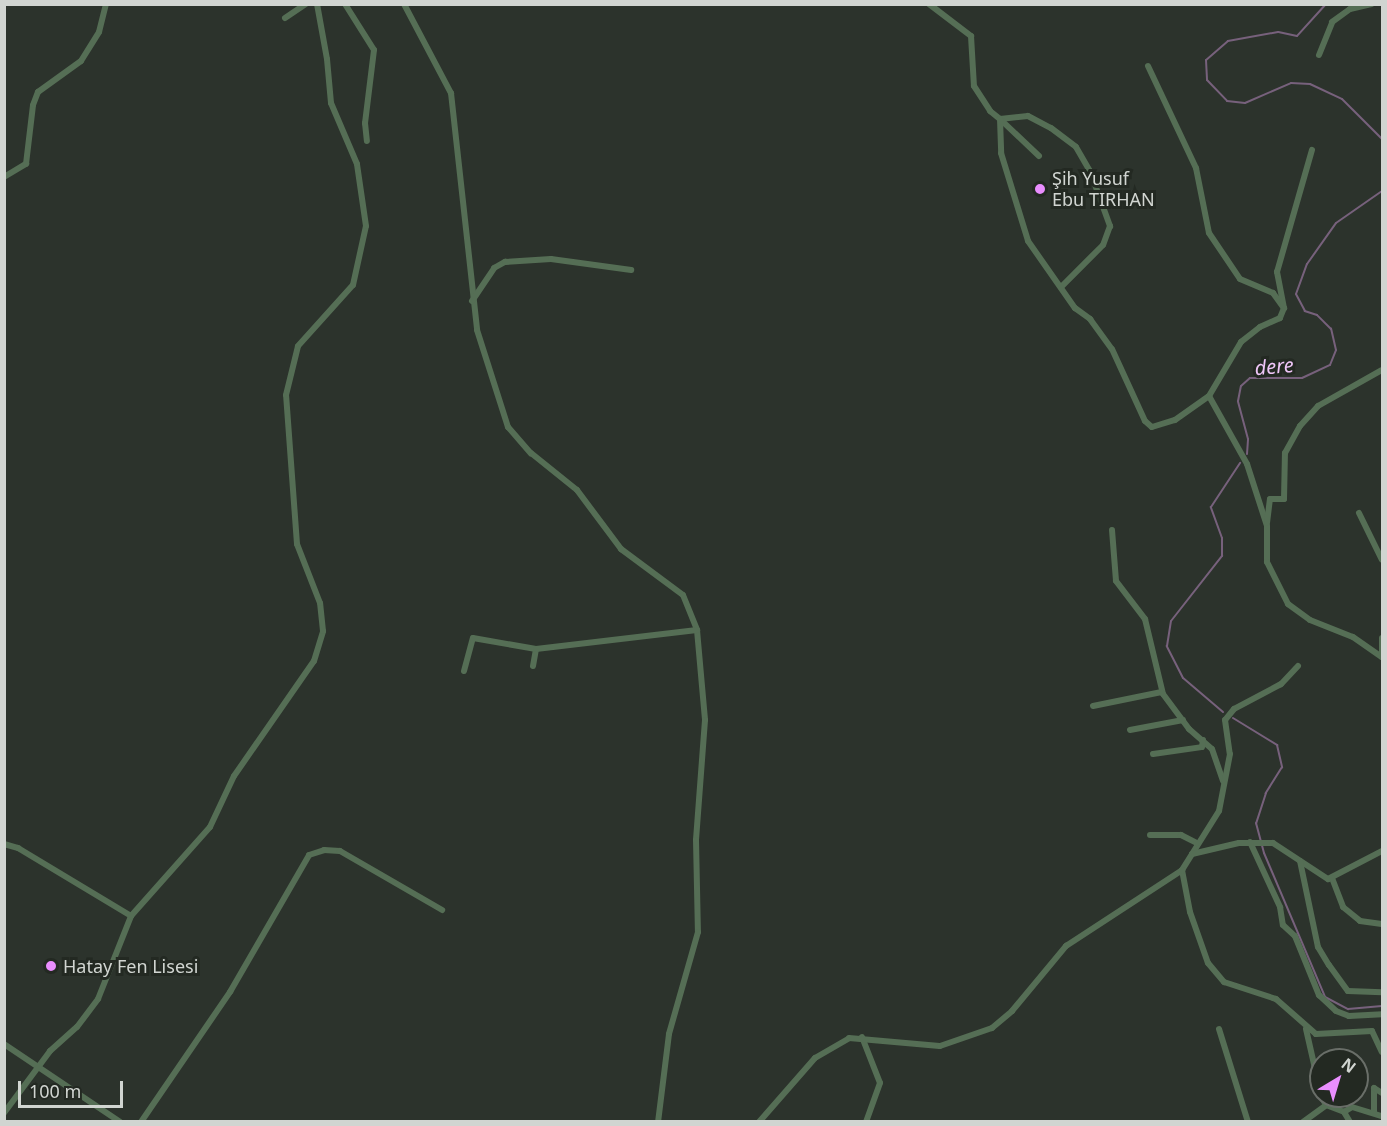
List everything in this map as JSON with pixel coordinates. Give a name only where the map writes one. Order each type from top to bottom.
[{"type":"street","points":[[4,177],[26,164],[33,105],[39,92],[81,61],[99,32],[106,4]]},
{"type":"street","points":[[285,18],[306,4]]},
{"type":"street","points":[[4,1113],[40,1066],[98,999],[131,915],[210,827],[234,776],[314,661],[323,631],[320,603],[297,544],[286,395],[298,346],[353,285],[366,226],[357,164],[331,103],[317,4]]},
{"type":"street","points":[[345,4],[374,50],[365,123],[367,141]]},
{"type":"street","points":[[404,4],[451,93],[472,301],[477,330],[508,427],[531,453],[577,490],[621,549],[683,595],[697,630],[705,720],[696,840],[698,932],[669,1034],[658,1122]]},
{"type":"street","points":[[929,4],[971,36],[974,86],[1000,119],[1039,156]]},
{"type":"street","points":[[1319,55],[1332,22],[1350,9],[1371,4]]},
{"type":"street","points":[[1148,66],[1196,168],[1209,232],[1240,279],[1273,293],[1284,308]]},
{"type":"street","points":[[1000,119],[1028,116],[1076,147],[1104,201],[1110,226],[1103,245],[1062,286]]},
{"type":"street","points":[[1000,119],[1001,153],[1028,241],[1112,350],[1145,421],[1152,427],[1175,420],[1209,396],[1241,342],[1260,327],[1280,318],[1284,308],[1277,272],[1312,150]]},
{"type":"street","points":[[472,301],[494,268],[505,262],[551,259],[631,270]]},
{"type":"street","points":[[1382,657],[1353,637],[1310,620],[1288,604],[1266,562],[1269,499],[1284,499],[1285,453],[1300,426],[1318,406],[1383,370]]},
{"type":"street","points":[[1209,396],[1246,464],[1267,526]]},
{"type":"street","points":[[1359,513],[1383,560]]},
{"type":"street","points":[[1112,530],[1116,581],[1145,620],[1162,692],[1183,720],[1216,756],[1224,782]]},
{"type":"street","points":[[464,670],[473,638],[536,649],[697,630]]},
{"type":"street","points":[[1382,657],[1383,638]]},
{"type":"street","points":[[533,666],[536,649]]},
{"type":"street","points":[[759,1122],[815,1058],[849,1038],[862,1037],[940,1046],[992,1028],[1012,1011],[1066,946],[1182,870],[1219,811],[1230,754],[1225,720],[1234,709],[1281,684],[1298,666]]},
{"type":"street","points":[[1093,706],[1162,692]]},
{"type":"street","points":[[1130,730],[1183,720]]},
{"type":"street","points":[[1153,754],[1202,747],[1203,740]]},
{"type":"street","points":[[1149,835],[1181,836],[1197,843]]},
{"type":"street","points":[[1192,854],[1253,842],[1273,843],[1320,875],[1332,878],[1383,851]]},
{"type":"street","points":[[1253,842],[1280,907],[1283,925],[1295,936],[1319,995],[1336,1011],[1349,1016],[1383,1014]]},
{"type":"street","points":[[4,844],[18,848],[131,915]]},
{"type":"street","points":[[141,1122],[230,992],[309,855],[324,850],[340,851],[442,910]]},
{"type":"street","points":[[1300,861],[1318,947],[1329,965],[1348,991],[1383,992]]},
{"type":"street","points":[[1182,870],[1190,912],[1214,973],[1239,990],[1276,999],[1306,1029],[1316,1034],[1372,1031],[1383,1052]]},
{"type":"street","points":[[1332,878],[1343,907],[1360,921],[1383,924]]},
{"type":"street","points":[[1218,1029],[1248,1122]]},
{"type":"street","points":[[1306,1029],[1310,1048]]},
{"type":"street","points":[[862,1037],[880,1083],[866,1122]]},
{"type":"street","points":[[4,1044],[40,1066],[120,1122]]},
{"type":"street","points":[[1374,1113],[1374,1088],[1383,1094]]},
{"type":"street","points":[[1334,1108],[1344,1112],[1361,1107],[1383,1116]]},
{"type":"street","points":[[1303,1122],[1322,1108]]},
{"type":"street","points":[[1344,1112],[1350,1122]]},
{"type":"waterway","name":"dere","points":[[1326,4],[1297,36],[1278,32],[1228,41],[1206,60],[1207,80],[1227,101],[1245,103],[1291,83],[1310,84],[1342,99],[1382,139]]},
{"type":"waterway","name":"dere","points":[[1247,454],[1248,439],[1238,401],[1241,386],[1250,378],[1302,378],[1330,365],[1336,350],[1331,329],[1317,315],[1305,311],[1296,294],[1307,264],[1336,223],[1382,191]]},
{"type":"waterway","points":[[1223,712],[1183,678],[1167,646],[1171,621],[1222,556],[1222,538],[1211,507],[1240,463]]},
{"type":"waterway","points":[[1233,718],[1277,745],[1282,767],[1266,793],[1256,823],[1264,853],[1325,997],[1348,1009],[1382,1006]]},
{"type":"place","name":"Şih Yusuf Ebu TIRHAN","points":[[1040,189]]},
{"type":"place","name":"Hatay Fen Lisesi","points":[[51,966]]}]
